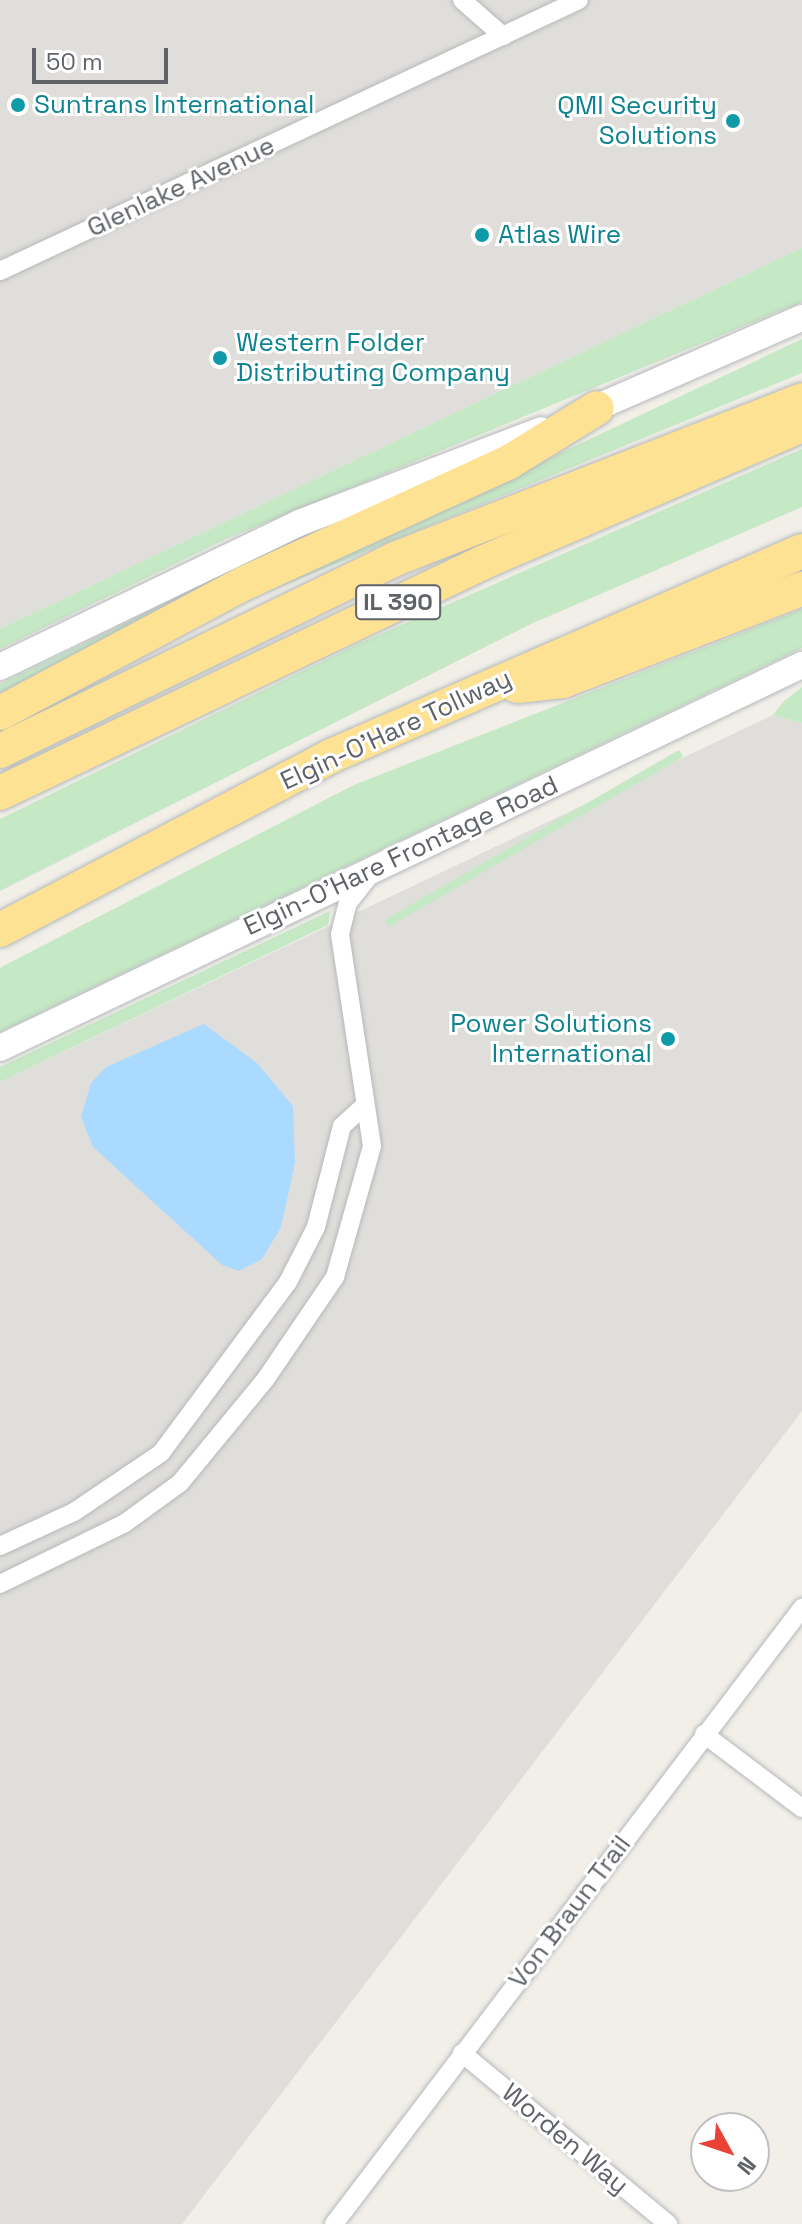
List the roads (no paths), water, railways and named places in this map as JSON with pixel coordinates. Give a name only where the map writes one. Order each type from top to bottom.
[{"type":"highway","points":[[0,751],[395,559],[802,400]]},
{"type":"highway","points":[[0,713],[245,583],[509,462],[597,408]]},
{"type":"highway","name":"IL 390","points":[[0,793],[415,594],[802,425]]},
{"type":"highway","name":"Elgin-O'Hare Tollway","points":[[0,930],[331,756],[802,551]]},
{"type":"highway","points":[[480,690],[563,681],[802,589]]},
{"type":"main road","points":[[0,667],[299,523],[597,408],[802,318]]},
{"type":"main road","name":"Elgin-O'Hare Frontage Road","points":[[0,1048],[802,665]]},
{"type":"street","points":[[462,0],[503,36]]},
{"type":"street","name":"Glenlake Avenue","points":[[0,271],[579,0]]},
{"type":"street","points":[[0,1584],[125,1523],[180,1483],[265,1380],[335,1277],[350,1239],[372,1146],[363,1107],[340,934],[348,903],[376,866]]},
{"type":"street","points":[[0,1546],[74,1512],[161,1453],[288,1282],[316,1227],[342,1126],[363,1107]]},
{"type":"street","name":"Von Braun Trail","points":[[340,2222],[462,2053],[802,1608]]},
{"type":"street","points":[[704,1734],[802,1808]]},
{"type":"street","name":"Worden Way","points":[[462,2053],[668,2224]]},
{"type":"water","points":[[204,1024],[257,1063],[293,1106],[295,1163],[281,1227],[262,1259],[239,1271],[222,1265],[93,1147],[81,1117],[91,1083],[106,1067]]},
{"type":"place","name":"Suntrans International","points":[[18,105]]},
{"type":"place","name":"QMI Security Solutions","points":[[733,121]]},
{"type":"place","name":"Atlas Wire","points":[[482,235]]},
{"type":"place","name":"Western Folder Distributing Company","points":[[220,358]]},
{"type":"place","name":"Power Solutions International","points":[[668,1039]]}]
